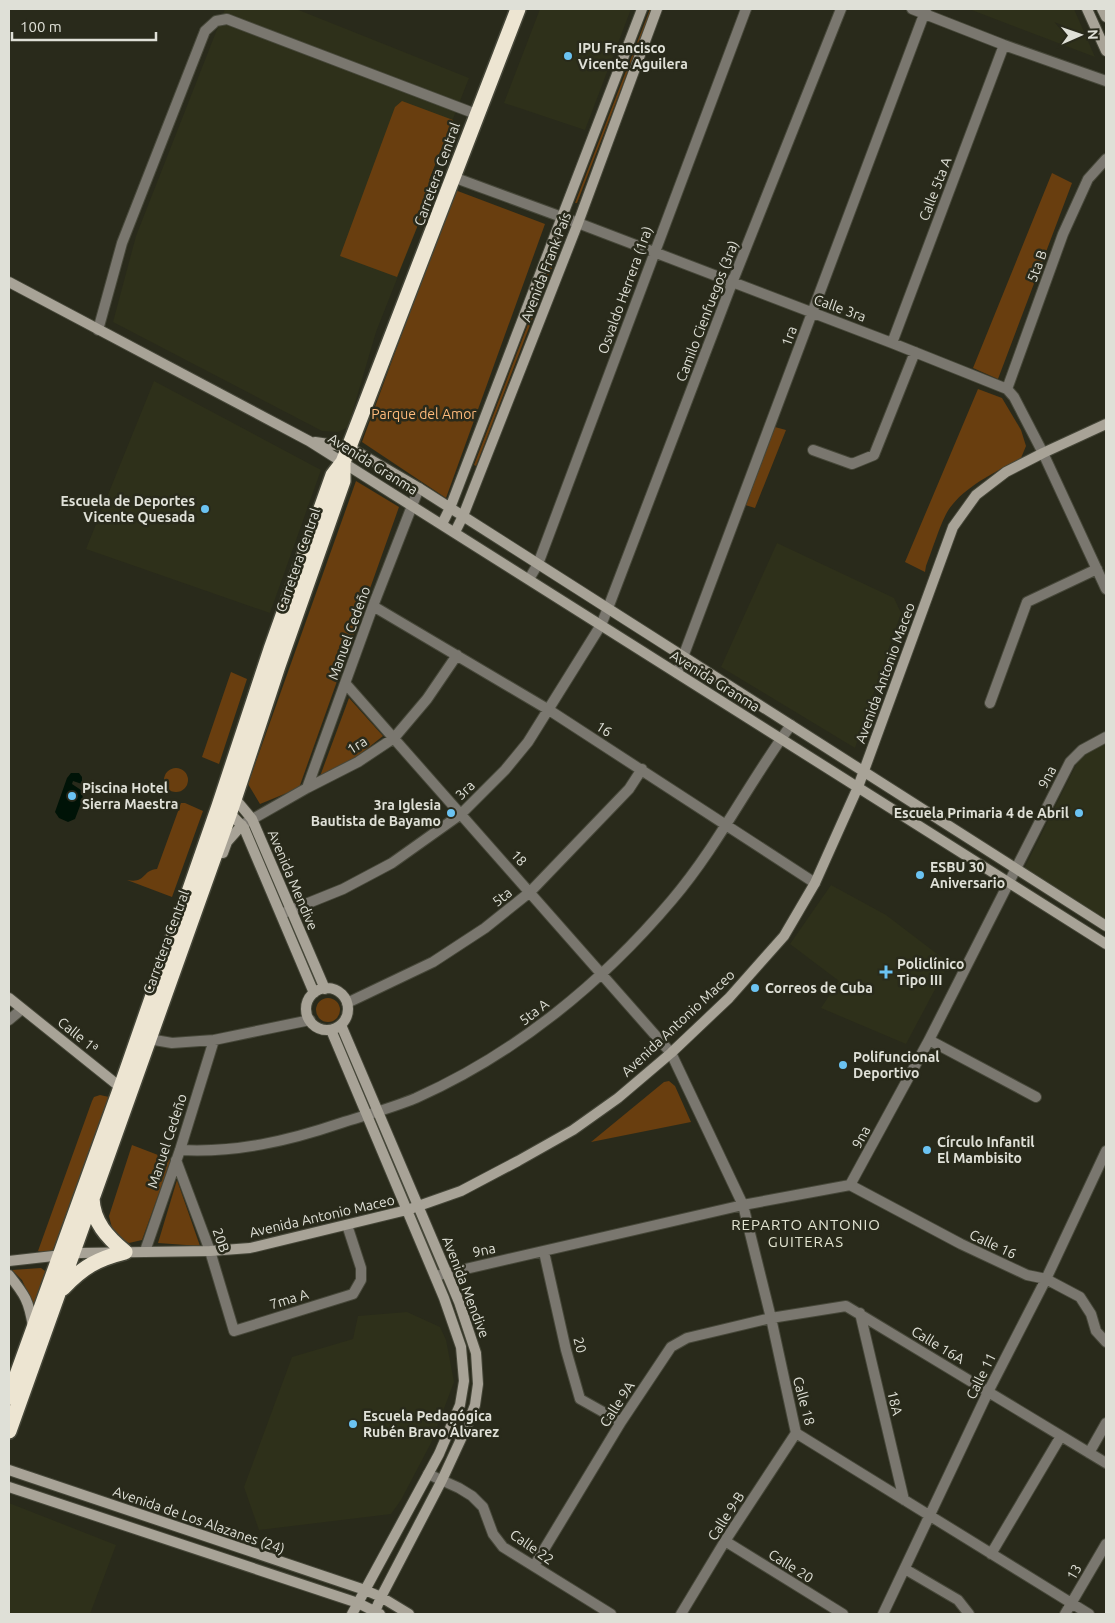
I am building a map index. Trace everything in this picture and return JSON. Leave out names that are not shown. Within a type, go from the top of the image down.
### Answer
[{"type":"highway","name":"Carretera Central","points":[[143,1038],[187,931],[230,794],[272,649],[333,475],[343,462],[349,447],[518,9]]},
{"type":"highway","name":"Carretera Central","points":[[9,1431],[56,1299],[66,1255],[225,809]]},
{"type":"highway","name":"Carretera Central","points":[[9,1397],[33,1327],[92,1196],[125,1091]]},
{"type":"highway","points":[[92,1196],[94,1214],[102,1230],[125,1252]]},
{"type":"highway","points":[[56,1299],[69,1282],[89,1265],[106,1257],[125,1252]]},
{"type":"main road","name":"Avenida Frank País","points":[[442,524],[450,508],[642,9]]},
{"type":"main road","name":"Avenida Frank País","points":[[454,532],[463,516],[578,223],[657,9]]},
{"type":"main road","points":[[1086,9],[1106,51]]},
{"type":"main road","points":[[1102,9],[1106,17]]},
{"type":"main road","name":"Avenida Granma","points":[[9,282],[309,441],[1106,944]]},
{"type":"main road","name":"Avenida Antonio Maceo","points":[[9,1261],[66,1255],[250,1248],[407,1210],[461,1191],[573,1130],[618,1098],[671,1053],[729,998],[784,936],[815,882],[858,787],[953,527],[976,495],[1006,472],[1106,424]]},
{"type":"main road","name":"Avenida Granma","points":[[309,441],[349,447],[418,488],[1106,926]]},
{"type":"main road","name":"Avenida Mendive","points":[[230,794],[252,819],[326,989]]},
{"type":"main road","name":"Avenida Mendive","points":[[225,809],[242,825],[314,993]]},
{"type":"main road","points":[[187,931],[204,902],[227,842],[242,825]]},
{"type":"main road","points":[[326,989],[339,992],[347,1002],[348,1012],[341,1025],[331,1030],[321,1029],[307,1015],[308,1003],[314,993],[326,989]]},
{"type":"main road","name":"Calle 1ª","points":[[9,998],[125,1091]]},
{"type":"main road","name":"Avenida Mendive","points":[[341,1025],[459,1302],[476,1353],[478,1384],[475,1405],[467,1426],[442,1480],[381,1597],[377,1613]]},
{"type":"main road","name":"Avenida Mendive","points":[[331,1030],[407,1210],[461,1347],[464,1381],[460,1405],[439,1454],[352,1614]]},
{"type":"main road","points":[[9,1275],[24,1294],[30,1309],[33,1327]]},
{"type":"main road","name":"Avenida de Los Alazanes (24)","points":[[9,1470],[365,1590],[381,1597],[409,1614]]},
{"type":"main road","name":"Avenida de Los Alazanes (24)","points":[[9,1486],[358,1603],[377,1613]]},
{"type":"street","name":"Osvaldo Herrera (1ra)","points":[[529,579],[538,564],[746,9]]},
{"type":"street","name":"Camilo Cienfuegos (3ra)","points":[[600,624],[608,608],[732,283],[841,9]]},
{"type":"street","points":[[912,9],[925,11],[1004,45],[1106,81]]},
{"type":"street","name":"1ra","points":[[677,673],[925,11]]},
{"type":"street","points":[[98,330],[122,243],[205,31],[216,21],[227,19],[476,114]]},
{"type":"street","name":"Calle 5ta A","points":[[892,342],[1004,45]]},
{"type":"street","name":"5ta B","points":[[1006,389],[1062,234],[1088,179],[1106,159]]},
{"type":"street","name":"Calle 3ra","points":[[453,177],[892,342],[1006,389]]},
{"type":"street","points":[[813,450],[852,464],[874,455],[915,352]]},
{"type":"street","points":[[1006,389],[1014,397],[1043,453],[1106,589]]},
{"type":"street","name":"Manuel Cedeño","points":[[307,788],[418,488]]},
{"type":"street","points":[[990,703],[1027,602],[1097,569]]},
{"type":"street","name":"16","points":[[373,606],[549,710],[815,882]]},
{"type":"street","name":"3ra","points":[[281,914],[343,889],[392,863],[461,814],[528,742],[600,624]]},
{"type":"street","name":"1ra","points":[[242,825],[358,762],[394,738],[427,699],[457,655]]},
{"type":"street","name":"18","points":[[345,683],[671,1053]]},
{"type":"street","name":"5ta A","points":[[178,1155],[230,1150],[273,1143],[378,1112],[430,1091],[500,1053],[546,1021],[602,974],[672,900],[727,825],[791,725]]},
{"type":"street","name":"9na","points":[[434,1276],[743,1205],[850,1185],[929,1040],[1070,762],[1082,750],[1106,738]]},
{"type":"street","name":"5ta","points":[[347,1002],[433,962],[485,928],[530,892],[629,789],[642,770]]},
{"type":"street","points":[[9,1020],[22,1009]]},
{"type":"street","points":[[143,1038],[172,1042],[214,1040],[310,1020]]},
{"type":"street","name":"Manuel Cedeño","points":[[145,1251],[178,1155],[214,1040]]},
{"type":"street","points":[[929,1040],[1036,1097]]},
{"type":"street","name":"Calle 18","points":[[671,1053],[743,1205],[796,1433],[1089,1614]]},
{"type":"street","name":"Calle 11","points":[[883,1614],[988,1392],[1046,1279],[1106,1152]]},
{"type":"street","name":"20B","points":[[178,1155],[234,1331]]},
{"type":"street","name":"Calle 16","points":[[850,1185],[961,1244],[1027,1275],[1046,1279],[1080,1297],[1092,1314],[1096,1331],[1106,1342]]},
{"type":"street","name":"7ma A","points":[[234,1331],[353,1294],[361,1280],[361,1268],[347,1225]]},
{"type":"street","name":"20","points":[[544,1252],[566,1350],[580,1399],[621,1422]]},
{"type":"street","name":"Calle 16A","points":[[770,1318],[846,1306],[1106,1463]]},
{"type":"street","name":"18A","points":[[860,1314],[904,1500]]},
{"type":"street","name":"Calle 9A","points":[[534,1566],[621,1422],[671,1347],[687,1338],[770,1318]]},
{"type":"street","points":[[1089,1453],[1106,1423]]},
{"type":"street","name":"Calle 9-B","points":[[681,1614],[725,1541],[796,1433]]},
{"type":"street","points":[[991,1554],[1061,1436]]},
{"type":"street","name":"Calle 22","points":[[428,1474],[460,1488],[472,1496],[484,1508],[493,1534],[503,1547],[611,1614]]},
{"type":"street","name":"Calle 20","points":[[725,1541],[843,1614]]},
{"type":"street","name":"13","points":[[1065,1614],[1106,1544]]},
{"type":"street","points":[[905,1570],[958,1600],[969,1614]]},
{"type":"shaded area","points":[[225,9],[296,9],[469,78],[429,180],[434,185],[376,332],[348,427],[338,432],[322,431],[113,322],[136,236]]},
{"type":"shaded area","name":"IPU Francisco Vicente Aguilera","points":[[540,9],[631,9],[585,130],[504,103]]},
{"type":"shaded area","points":[[969,9],[1074,9],[1095,57]]},
{"type":"shaded area","name":"Escuela de Deportes Vicente Quesada","points":[[154,381],[321,470],[270,613],[86,549]]},
{"type":"shaded area","points":[[777,543],[894,598],[901,613],[855,748],[721,667]]},
{"type":"shaded area","name":"Escuela Primaria 4 de Abril","points":[[1106,743],[1106,920],[1024,869],[1080,757]]},
{"type":"shaded area","name":"Piscina Hotel Sierra Maestra","points":[[71,773],[79,773],[82,777],[82,784],[73,781],[72,784],[81,790],[83,798],[75,819],[68,822],[59,818],[55,812],[67,778]]},
{"type":"shaded area","name":"Policlínico Tipo III","points":[[831,885],[886,915],[949,963],[906,1044],[821,1008],[839,981],[790,944]]},
{"type":"shaded area","name":"Escuela Pedagógica Rubén Bravo Álvarez","points":[[407,1312],[440,1327],[446,1340],[454,1382],[431,1443],[401,1500],[391,1514],[259,1530],[244,1487],[292,1357],[353,1339],[358,1316]]},
{"type":"shaded area","points":[[9,1503],[116,1545],[90,1614],[9,1614]]},
{"type":"green space","points":[[650,9],[652,9],[577,203],[575,203]]},
{"type":"green space","points":[[402,101],[453,120],[429,180],[434,185],[397,277],[340,256],[395,107]]},
{"type":"green space","points":[[1052,173],[1072,183],[998,379],[973,368]]},
{"type":"green space","name":"Parque del Amor","points":[[455,190],[545,224],[446,498],[362,442]]},
{"type":"green space","points":[[563,233],[565,234],[476,466],[474,465]]},
{"type":"green space","points":[[978,389],[1002,398],[1021,430],[1026,446],[1021,458],[973,486],[956,500],[946,514],[925,572],[905,562]]},
{"type":"green space","points":[[771,426],[786,430],[755,508],[742,504]]},
{"type":"green space","points":[[356,481],[399,507],[299,788],[260,804],[248,784]]},
{"type":"green space","points":[[231,672],[247,679],[219,764],[202,757]]},
{"type":"green space","points":[[349,698],[383,736],[354,759],[319,779]]},
{"type":"green space","points":[[176,768],[181,769],[187,775],[187,785],[181,791],[176,792],[171,791],[165,785],[164,780],[165,775],[171,769]]},
{"type":"green space","points":[[181,803],[203,811],[172,897],[127,880],[141,879],[152,870],[157,869]]},
{"type":"green space","points":[[328,998],[337,1001],[340,1010],[337,1019],[328,1022],[319,1019],[316,1010],[319,1001]]},
{"type":"green space","points":[[669,1081],[675,1086],[691,1122],[591,1142],[664,1082]]},
{"type":"green space","points":[[100,1095],[109,1097],[112,1101],[55,1251],[46,1253],[38,1251],[92,1101],[94,1097]]},
{"type":"green space","points":[[132,1145],[171,1160],[142,1240],[129,1243],[114,1236],[109,1216]]},
{"type":"green space","points":[[177,1180],[200,1246],[158,1243]]},
{"type":"green space","points":[[41,1268],[49,1274],[36,1311],[22,1280],[12,1270]]},
{"type":"place","name":"IPU Francisco Vicente Aguilera","points":[[568,56]]},
{"type":"place","name":"Escuela de Deportes Vicente Quesada","points":[[205,509]]},
{"type":"place","name":"Piscina Hotel Sierra Maestra","points":[[72,796]]},
{"type":"place","name":"3ra Iglesia Bautista de Bayamo","points":[[451,813]]},
{"type":"place","name":"Escuela Primaria 4 de Abril","points":[[1079,813]]},
{"type":"place","name":"ESBU 30 Aniversario","points":[[920,875]]},
{"type":"place","name":"Policlínico Tipo III","points":[[886,972]]},
{"type":"place","name":"Correos de Cuba","points":[[755,988]]},
{"type":"place","name":"Polifuncional Deportivo","points":[[843,1065]]},
{"type":"place","name":"Círculo Infantil El Mambisito","points":[[927,1150]]},
{"type":"place","name":"Escuela Pedagógica Rubén Bravo Álvarez","points":[[353,1424]]},
{"type":"district","name":"REPARTO ANTONIO GUITERAS","points":[[806,1232]]}]
